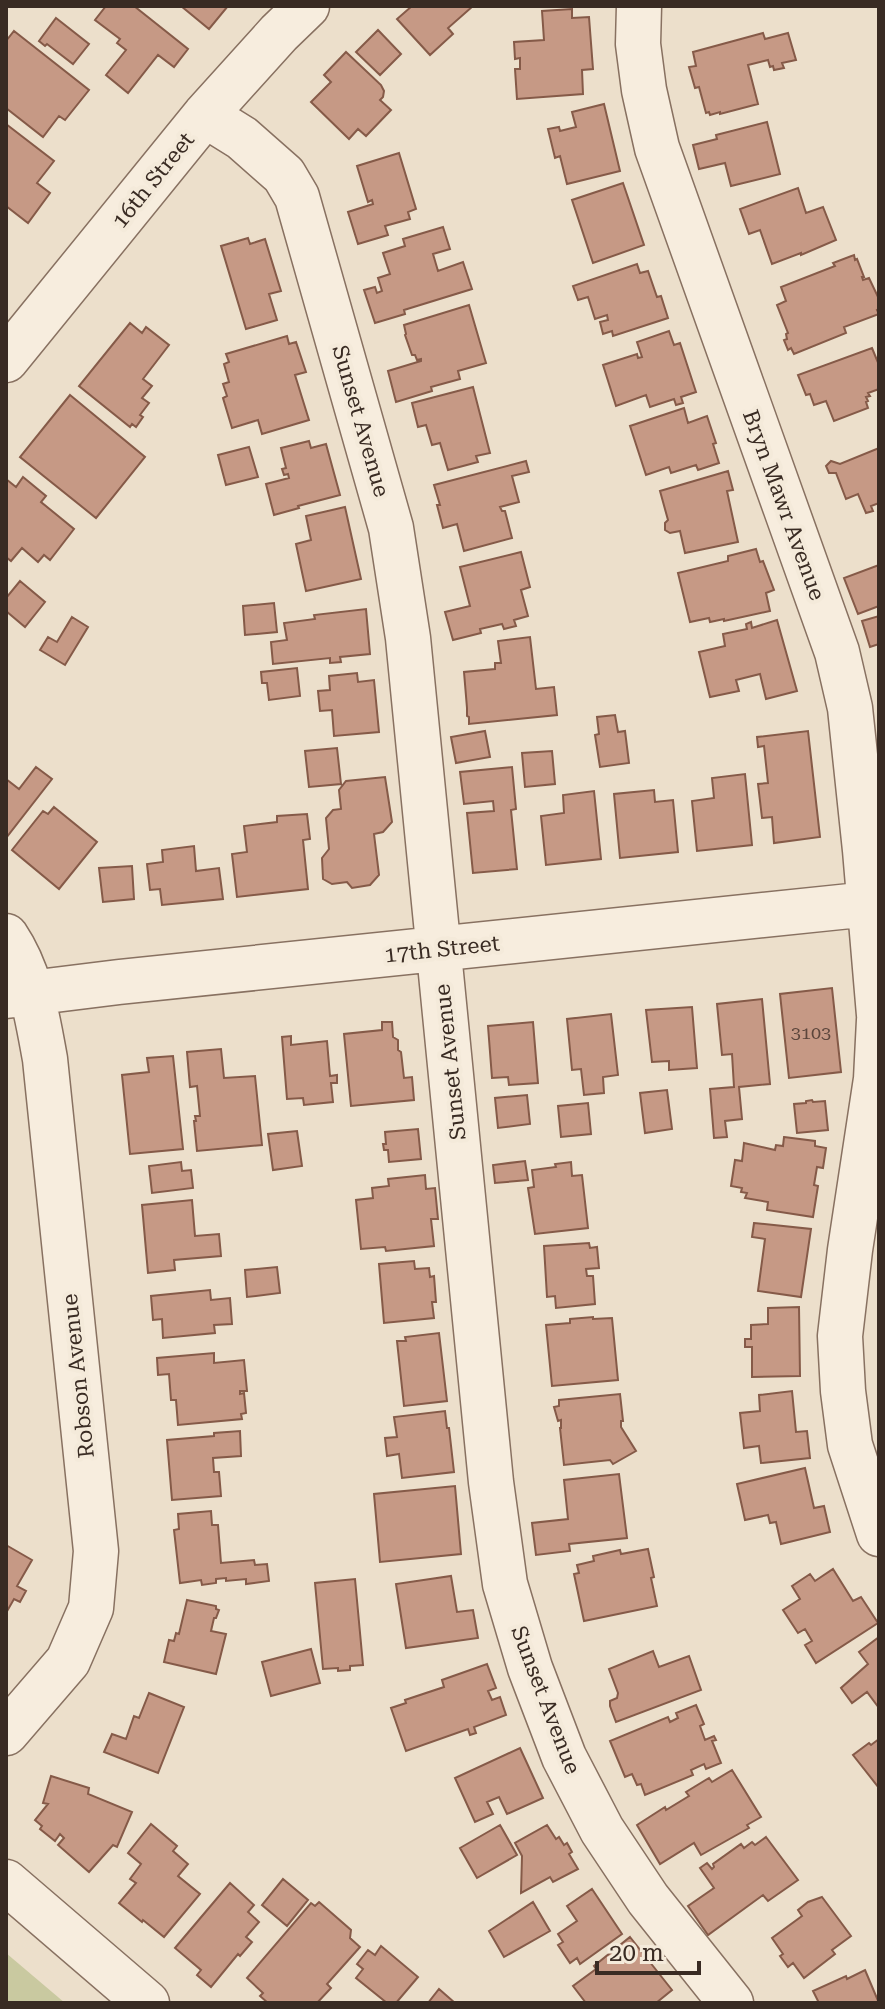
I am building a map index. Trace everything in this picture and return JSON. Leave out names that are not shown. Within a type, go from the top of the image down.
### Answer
[{"type":"street","name":"16th Street","points":[[6,360],[205,115],[307,6]]},
{"type":"street","name":"Bryn Mawr Avenue","points":[[639,6],[638,44],[657,148],[837,652],[850,708],[874,904],[879,1018],[876,1079],[840,1336],[850,1445],[879,1534]]},
{"type":"street","name":"Sunset Avenue","points":[[205,115],[242,138],[284,175],[297,197],[391,528],[408,638],[491,1482],[505,1584],[530,1668],[564,1757],[602,1830],[648,1899],[731,2003]]},
{"type":"street","name":"17th Street","points":[[19,994],[874,904]]},
{"type":"street","name":"Robson Avenue","points":[[6,936],[14,947],[19,994],[45,1059],[96,1551],[91,1608],[68,1661],[6,1733]]},
{"type":"street","points":[[6,1882],[147,2003]]},
{"type":"green space","points":[[6,1953],[65,2003],[6,2003]]},
{"type":"building","points":[[106,6],[134,6],[188,49],[174,67],[158,55],[128,93],[106,75],[126,50],[117,43],[120,39],[95,20]]},
{"type":"building","points":[[181,6],[228,6],[209,29]]},
{"type":"building","points":[[412,6],[473,6],[448,28],[453,34],[430,55],[397,19]]},
{"type":"building","points":[[572,9],[572,18],[589,17],[593,69],[582,70],[583,94],[517,99],[515,69],[520,69],[520,58],[515,59],[514,42],[544,40],[542,11]]},
{"type":"building","points":[[56,18],[89,44],[73,64],[39,41]]},
{"type":"building","points":[[378,30],[401,54],[380,75],[356,52]]},
{"type":"building","points":[[14,31],[89,90],[65,120],[59,116],[43,137],[6,108],[6,41]]},
{"type":"building","points":[[763,33],[765,39],[788,33],[796,60],[782,63],[784,68],[774,70],[768,60],[748,65],[758,104],[720,114],[706,113],[699,87],[695,88],[689,67],[696,66],[693,52]]},
{"type":"building","points":[[346,52],[381,85],[384,91],[380,100],[391,110],[366,136],[358,129],[349,139],[311,102],[331,82],[324,75]]},
{"type":"building","points":[[604,104],[620,171],[567,184],[560,156],[555,158],[548,129],[559,127],[560,131],[576,127],[572,112]]},
{"type":"building","points":[[767,122],[780,174],[731,186],[725,163],[699,169],[693,145],[717,139],[716,135]]},
{"type":"building","points":[[6,124],[54,161],[37,183],[50,193],[28,223],[6,206]]},
{"type":"building","points":[[399,153],[416,209],[408,212],[410,219],[385,226],[388,235],[358,244],[348,212],[373,204],[372,200],[368,202],[357,166]]},
{"type":"building","points":[[623,183],[644,245],[593,263],[572,200]]},
{"type":"building","points":[[798,188],[806,213],[823,207],[836,240],[772,264],[760,230],[749,234],[740,209]]},
{"type":"building","points":[[443,227],[450,249],[433,254],[438,271],[463,262],[472,289],[404,310],[405,314],[375,323],[364,290],[375,287],[377,293],[382,291],[378,278],[390,274],[383,253],[405,246],[403,239]]},
{"type":"building","points":[[248,238],[250,244],[265,239],[281,291],[269,294],[277,320],[246,329],[221,246]]},
{"type":"building","points":[[854,255],[863,280],[869,278],[879,299],[879,314],[844,327],[846,333],[794,354],[791,348],[788,350],[784,340],[788,333],[777,305],[786,301],[781,287],[835,266],[833,263]]},
{"type":"building","points":[[637,264],[640,273],[648,271],[668,318],[613,336],[612,331],[603,334],[600,322],[608,320],[607,315],[595,319],[588,297],[578,300],[573,286]]},
{"type":"building","points":[[469,305],[486,363],[458,371],[460,379],[396,402],[388,371],[421,361],[412,355],[404,325]]},
{"type":"building","points":[[130,323],[142,333],[146,327],[169,345],[143,379],[152,386],[142,398],[149,403],[136,427],[132,424],[130,427],[79,386]]},
{"type":"building","points":[[669,331],[674,345],[680,343],[696,392],[681,397],[683,403],[676,405],[674,399],[650,407],[646,395],[616,406],[603,365],[637,354],[638,358],[642,357],[637,342]]},
{"type":"building","points":[[287,336],[289,344],[296,342],[306,372],[295,375],[309,420],[262,434],[258,420],[232,428],[223,398],[227,396],[223,384],[229,382],[224,364],[229,362],[226,354]]},
{"type":"building","points":[[872,348],[879,365],[879,389],[868,393],[868,408],[834,421],[826,401],[814,405],[810,394],[806,395],[798,375]]},
{"type":"building","points":[[473,387],[490,453],[476,456],[478,462],[448,470],[440,443],[432,445],[426,425],[418,427],[412,403]]},
{"type":"building","points":[[70,395],[145,457],[96,518],[20,457]]},
{"type":"building","points":[[684,408],[688,423],[707,416],[719,463],[698,470],[696,465],[671,473],[669,467],[646,475],[630,426]]},
{"type":"building","points":[[309,441],[311,448],[326,444],[340,495],[274,515],[266,484],[289,478],[282,469],[286,468],[281,448]]},
{"type":"building","points":[[249,447],[258,477],[226,485],[218,455]]},
{"type":"building","points":[[879,448],[879,503],[871,506],[873,511],[866,513],[858,494],[846,499],[836,473],[829,473],[826,466],[831,461],[840,464]]},
{"type":"building","points":[[526,461],[529,472],[512,476],[519,502],[500,507],[505,511],[512,538],[464,551],[457,524],[443,528],[434,485]]},
{"type":"building","points":[[728,471],[733,490],[727,491],[738,542],[685,553],[680,531],[670,533],[665,530],[668,520],[660,491]]},
{"type":"building","points":[[23,477],[46,496],[41,502],[74,529],[50,560],[44,555],[38,562],[22,548],[11,561],[6,557],[6,479],[16,487]]},
{"type":"building","points":[[345,507],[361,579],[306,591],[296,544],[311,540],[306,516]]},
{"type":"building","points":[[756,549],[774,590],[766,593],[770,611],[724,621],[710,622],[709,618],[690,622],[678,573],[728,561],[728,556]]},
{"type":"building","points":[[521,552],[530,587],[521,590],[528,616],[514,620],[516,626],[504,629],[502,624],[453,640],[445,612],[470,606],[460,567]]},
{"type":"building","points":[[879,565],[879,606],[858,614],[844,578]]},
{"type":"building","points":[[20,581],[45,602],[25,627],[6,611],[6,598]]},
{"type":"building","points":[[274,603],[277,632],[245,635],[243,606]]},
{"type":"building","points":[[366,609],[370,654],[340,657],[341,662],[330,663],[330,658],[273,664],[271,642],[287,640],[284,623],[315,619],[314,615]]},
{"type":"building","points":[[879,616],[879,644],[870,647],[862,621]]},
{"type":"building","points":[[72,617],[88,627],[65,665],[40,650],[48,637],[57,642]]},
{"type":"building","points":[[777,620],[797,691],[766,699],[760,674],[736,680],[739,691],[710,697],[699,652],[725,646],[723,634],[747,629],[746,624],[751,622],[752,628]]},
{"type":"building","points":[[530,637],[536,689],[554,687],[557,715],[469,724],[464,672],[495,669],[495,663],[501,663],[498,641]]},
{"type":"building","points":[[297,668],[300,696],[269,700],[267,683],[262,683],[261,672]]},
{"type":"building","points":[[357,673],[358,682],[374,680],[379,732],[334,736],[332,710],[320,711],[318,691],[330,690],[329,676]]},
{"type":"building","points":[[615,715],[618,732],[625,731],[629,763],[600,767],[595,735],[599,734],[597,717]]},
{"type":"building","points":[[485,731],[490,757],[456,763],[451,737]]},
{"type":"building","points":[[808,731],[820,837],[774,843],[772,817],[762,818],[758,784],[768,783],[764,746],[758,747],[757,737]]},
{"type":"building","points":[[337,748],[341,784],[309,787],[305,751]]},
{"type":"building","points":[[552,751],[555,784],[525,787],[522,753]]},
{"type":"building","points":[[36,767],[52,779],[6,838],[6,779],[19,789]]},
{"type":"building","points":[[512,767],[516,809],[511,810],[517,869],[473,873],[467,813],[494,811],[493,801],[464,804],[460,772]]},
{"type":"building","points":[[745,774],[752,845],[697,851],[692,801],[714,798],[712,778]]},
{"type":"building","points":[[385,777],[392,822],[383,832],[374,834],[379,875],[370,885],[352,888],[347,882],[332,884],[323,879],[322,858],[329,849],[326,818],[333,810],[341,809],[339,790],[346,781]]},
{"type":"building","points":[[654,790],[655,802],[673,800],[678,852],[620,858],[614,794]]},
{"type":"building","points":[[594,791],[601,859],[546,865],[541,816],[564,813],[563,795]]},
{"type":"building","points":[[54,807],[97,842],[59,889],[12,850],[43,811],[48,814]]},
{"type":"building","points":[[307,814],[310,839],[303,840],[308,889],[237,897],[232,854],[247,852],[244,826],[277,822],[277,816]]},
{"type":"building","points":[[194,846],[196,871],[219,868],[223,899],[162,905],[160,889],[150,890],[147,864],[163,862],[162,850]]},
{"type":"building","points":[[132,866],[134,899],[103,902],[99,868]]},
{"type":"building","points":[[832,988],[841,1072],[789,1078],[780,994]]},
{"type":"building","points":[[762,999],[770,1084],[739,1087],[742,1119],[725,1121],[727,1137],[714,1138],[710,1089],[734,1087],[732,1054],[722,1055],[717,1004]]},
{"type":"building","points":[[692,1007],[697,1068],[669,1070],[669,1061],[652,1062],[646,1010]]},
{"type":"building","points":[[611,1014],[618,1075],[603,1077],[604,1093],[584,1095],[581,1069],[572,1070],[567,1019]]},
{"type":"building","points":[[382,1022],[392,1022],[393,1037],[398,1040],[398,1050],[401,1052],[404,1078],[412,1077],[414,1100],[351,1106],[344,1034],[382,1030]]},
{"type":"building","points":[[533,1022],[538,1083],[509,1085],[508,1077],[492,1078],[488,1026]]},
{"type":"building","points":[[291,1036],[291,1045],[327,1041],[330,1076],[337,1075],[337,1083],[331,1083],[333,1102],[304,1105],[303,1098],[287,1099],[282,1037]]},
{"type":"building","points":[[221,1049],[224,1078],[255,1076],[262,1145],[197,1151],[194,1121],[195,1116],[200,1116],[197,1086],[190,1087],[187,1052]]},
{"type":"building","points":[[173,1056],[183,1149],[130,1154],[122,1075],[149,1072],[147,1058]]},
{"type":"building","points":[[667,1090],[672,1129],[645,1133],[640,1093]]},
{"type":"building","points":[[527,1095],[530,1124],[498,1128],[495,1098]]},
{"type":"building","points":[[825,1101],[828,1130],[797,1133],[794,1104]]},
{"type":"building","points":[[588,1103],[591,1134],[561,1137],[558,1106]]},
{"type":"building","points":[[418,1129],[421,1159],[389,1162],[388,1150],[384,1150],[383,1144],[386,1144],[385,1132]]},
{"type":"building","points":[[297,1131],[302,1166],[273,1170],[268,1134]]},
{"type":"building","points":[[784,1137],[815,1141],[815,1146],[826,1148],[823,1168],[817,1167],[814,1185],[818,1186],[813,1217],[767,1210],[768,1202],[745,1198],[747,1193],[741,1192],[742,1188],[731,1186],[735,1160],[742,1161],[744,1143],[775,1150],[776,1145],[783,1146]]},
{"type":"building","points":[[525,1161],[528,1180],[495,1183],[493,1165]]},
{"type":"building","points":[[181,1162],[182,1171],[191,1170],[193,1188],[152,1193],[149,1166]]},
{"type":"building","points":[[571,1162],[572,1176],[582,1175],[588,1228],[535,1234],[528,1188],[534,1187],[532,1170]]},
{"type":"building","points":[[425,1175],[426,1189],[435,1188],[438,1219],[431,1219],[434,1246],[386,1251],[385,1247],[361,1249],[356,1200],[373,1198],[372,1188],[389,1186],[388,1179]]},
{"type":"building","points":[[192,1200],[195,1236],[219,1234],[221,1256],[174,1260],[175,1270],[148,1273],[142,1205]]},
{"type":"building","points":[[754,1223],[811,1229],[801,1297],[758,1291],[765,1239],[752,1237]]},
{"type":"building","points":[[589,1243],[590,1248],[597,1247],[599,1268],[586,1269],[587,1276],[593,1276],[595,1304],[556,1308],[555,1296],[547,1297],[544,1246]]},
{"type":"building","points":[[414,1261],[415,1269],[429,1268],[430,1277],[434,1276],[434,1318],[384,1323],[379,1264]]},
{"type":"building","points":[[277,1267],[280,1293],[247,1297],[245,1270]]},
{"type":"building","points":[[210,1290],[211,1300],[230,1298],[232,1324],[214,1325],[215,1333],[163,1338],[162,1319],[153,1320],[151,1296]]},
{"type":"building","points":[[799,1307],[800,1376],[752,1377],[752,1347],[745,1347],[745,1339],[751,1339],[751,1325],[768,1324],[768,1308]]},
{"type":"building","points":[[593,1317],[612,1318],[618,1380],[552,1386],[546,1325]]},
{"type":"building","points":[[439,1333],[447,1401],[404,1406],[397,1341],[406,1341],[405,1337]]},
{"type":"building","points":[[214,1353],[214,1363],[244,1360],[247,1391],[240,1391],[240,1394],[244,1393],[246,1413],[241,1414],[242,1419],[178,1425],[176,1400],[171,1400],[169,1374],[158,1375],[157,1358]]},
{"type":"building","points":[[792,1391],[796,1432],[807,1431],[810,1458],[761,1463],[759,1446],[744,1448],[740,1413],[760,1411],[759,1395]]},
{"type":"building","points":[[620,1394],[621,1427],[636,1451],[613,1464],[610,1460],[564,1465],[561,1420],[558,1421],[554,1407],[559,1406],[559,1400]]},
{"type":"building","points":[[445,1411],[454,1472],[402,1478],[399,1454],[387,1456],[385,1438],[397,1437],[394,1417]]},
{"type":"building","points":[[240,1431],[241,1456],[213,1458],[214,1472],[219,1472],[221,1496],[172,1500],[167,1440]]},
{"type":"building","points":[[805,1468],[814,1508],[824,1506],[830,1532],[781,1544],[776,1522],[770,1523],[768,1515],[745,1520],[737,1484]]},
{"type":"building","points":[[619,1474],[627,1538],[569,1544],[570,1551],[536,1555],[532,1523],[568,1519],[564,1480]]},
{"type":"building","points":[[455,1486],[461,1554],[380,1562],[374,1494]]},
{"type":"building","points":[[211,1511],[212,1525],[218,1525],[221,1563],[254,1560],[255,1565],[267,1564],[269,1581],[246,1584],[246,1579],[226,1581],[226,1578],[202,1585],[201,1580],[180,1583],[174,1530],[179,1529],[178,1514]]},
{"type":"building","points":[[6,1545],[32,1560],[17,1586],[26,1591],[20,1602],[14,1599],[6,1613]]},
{"type":"building","points":[[648,1549],[657,1606],[584,1621],[574,1574],[579,1573],[577,1565],[594,1561],[593,1556],[620,1550],[621,1554]]},
{"type":"building","points":[[833,1569],[853,1601],[861,1597],[878,1623],[816,1663],[805,1645],[812,1641],[805,1629],[798,1633],[783,1610],[800,1599],[792,1586],[810,1574],[815,1581]]},
{"type":"building","points":[[451,1576],[457,1612],[473,1610],[478,1638],[406,1648],[396,1584]]},
{"type":"building","points":[[355,1579],[363,1665],[350,1666],[350,1670],[323,1669],[315,1583]]},
{"type":"building","points":[[187,1600],[216,1606],[219,1610],[211,1631],[226,1634],[216,1674],[164,1662],[169,1640],[174,1641],[176,1633],[179,1634]]},
{"type":"building","points":[[879,1637],[879,1708],[867,1692],[852,1703],[841,1688],[868,1664],[859,1652]]},
{"type":"building","points":[[311,1649],[320,1683],[271,1696],[262,1662]]},
{"type":"building","points":[[653,1651],[659,1667],[689,1656],[701,1690],[616,1722],[610,1701],[617,1698],[618,1693],[609,1669]]},
{"type":"building","points":[[487,1664],[496,1688],[488,1691],[492,1700],[500,1697],[506,1715],[474,1727],[476,1733],[470,1735],[468,1729],[406,1751],[391,1708],[444,1687],[442,1680]]},
{"type":"building","points":[[149,1693],[184,1707],[158,1773],[104,1752],[112,1734],[126,1739],[134,1716],[139,1718]]},
{"type":"building","points":[[696,1705],[704,1724],[700,1726],[705,1740],[714,1736],[716,1740],[712,1741],[721,1763],[706,1769],[704,1764],[691,1770],[693,1775],[645,1795],[632,1774],[625,1777],[610,1741],[668,1717],[670,1722],[678,1718],[676,1713]]},
{"type":"building","points":[[879,1739],[879,1788],[853,1755]]},
{"type":"building","points":[[520,1748],[543,1798],[507,1814],[499,1797],[487,1802],[493,1814],[475,1822],[455,1778]]},
{"type":"building","points":[[732,1770],[761,1817],[747,1825],[749,1828],[701,1855],[694,1843],[660,1864],[637,1825],[689,1796],[686,1792],[709,1778],[712,1782]]},
{"type":"building","points":[[51,1776],[89,1788],[88,1794],[132,1812],[117,1847],[113,1845],[89,1872],[58,1845],[64,1838],[60,1834],[55,1841],[40,1829],[42,1826],[35,1820],[48,1804],[43,1803]]},
{"type":"building","points":[[151,1824],[177,1846],[173,1851],[188,1864],[178,1876],[200,1894],[164,1937],[119,1903],[136,1883],[130,1879],[141,1864],[128,1853]]},
{"type":"building","points":[[500,1825],[517,1855],[477,1878],[460,1848]]},
{"type":"building","points":[[547,1825],[556,1839],[559,1837],[564,1845],[567,1843],[572,1852],[569,1854],[578,1869],[553,1882],[550,1877],[521,1893],[522,1856],[515,1843]]},
{"type":"building","points":[[766,1837],[798,1880],[768,1901],[763,1895],[708,1935],[688,1906],[714,1888],[700,1868],[707,1863],[712,1869],[713,1864],[741,1844],[744,1848],[752,1842],[755,1845]]},
{"type":"building","points":[[283,1879],[308,1900],[287,1926],[262,1905]]},
{"type":"building","points":[[230,1883],[254,1905],[248,1912],[259,1922],[246,1937],[252,1942],[211,1987],[197,1975],[201,1970],[175,1948]]},
{"type":"building","points":[[592,1889],[622,1934],[580,1964],[577,1958],[570,1963],[558,1945],[563,1942],[558,1934],[577,1921],[567,1906]]},
{"type":"building","points":[[822,1897],[851,1936],[832,1950],[835,1954],[804,1978],[793,1963],[788,1967],[772,1938],[802,1916],[798,1910]]},
{"type":"building","points":[[319,1902],[351,1930],[350,1938],[360,1947],[327,1984],[331,1988],[317,2003],[268,2003],[260,1996],[263,1993],[247,1978],[311,1903],[315,1906]]},
{"type":"building","points":[[533,1902],[550,1931],[504,1957],[489,1931]]},
{"type":"building","points":[[630,1937],[672,1990],[656,2003],[586,2003],[573,1986]]},
{"type":"building","points":[[381,1946],[418,1977],[396,2003],[387,2003],[356,1978],[363,1969],[357,1964],[368,1950],[375,1955]]},
{"type":"building","points":[[865,1970],[879,2003],[819,2003],[813,1991]]},
{"type":"building","points":[[439,1989],[455,2003],[428,2003]]}]
